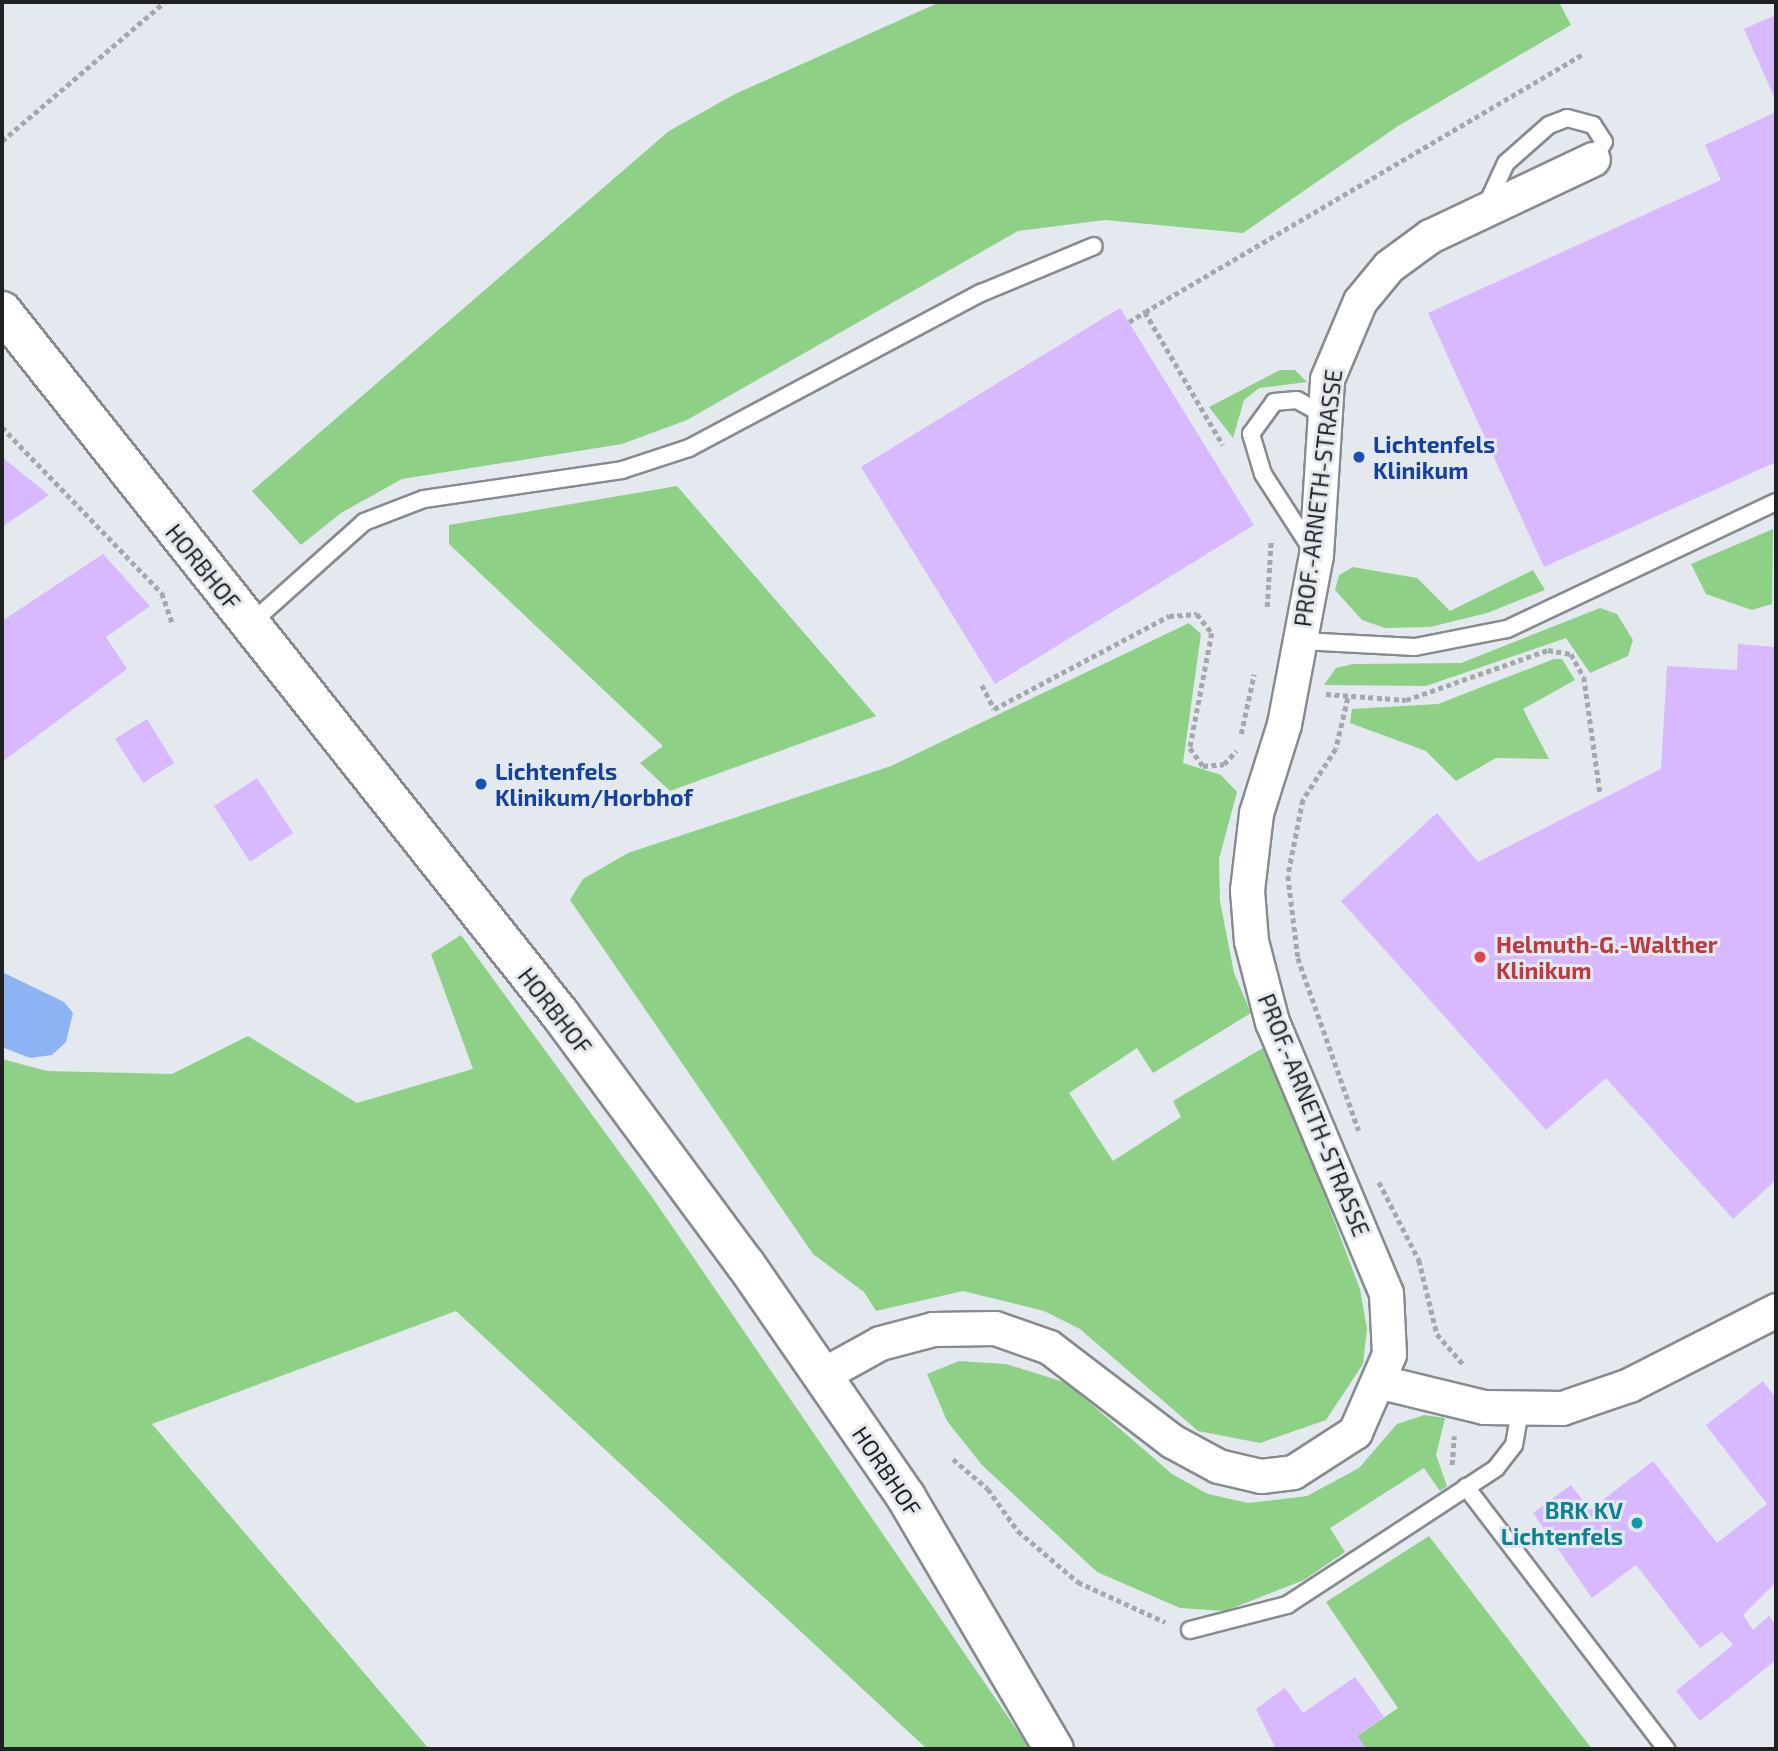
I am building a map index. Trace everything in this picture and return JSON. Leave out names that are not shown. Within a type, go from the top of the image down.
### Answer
[{"type":"main road","name":"HORBHOF","points":[[2,311],[560,1014],[822,1375],[906,1497],[1054,1749]]},
{"type":"street","name":"PROF.-ARNETH-STRASSE","points":[[822,1375],[880,1343],[933,1329],[995,1328],[1049,1347],[1091,1373],[1172,1441],[1206,1460],[1261,1475],[1293,1472],[1336,1448],[1355,1432],[1381,1382],[1391,1325],[1386,1293],[1272,1022],[1251,941],[1247,890],[1256,813],[1292,688],[1316,555],[1328,422],[1327,379],[1360,301],[1389,266],[1430,236],[1593,159]]},
{"type":"street","points":[[1381,1382],[1520,1412],[1562,1408],[1629,1385],[1776,1310]]},
{"type":"lane","points":[[1485,209],[1506,163],[1549,125],[1567,118],[1593,125],[1604,142],[1593,159]]},
{"type":"lane","points":[[250,625],[364,522],[424,499],[622,470],[689,449],[981,293],[1094,246]]},
{"type":"lane","points":[[1316,555],[1263,474],[1251,434],[1274,402],[1297,400],[1320,408],[1328,422]]},
{"type":"lane","name":"PROF.-ARNETH-STRASSE","points":[[1301,641],[1415,647],[1507,629],[1776,502]]},
{"type":"lane","points":[[1190,1630],[1287,1605],[1496,1468],[1514,1445],[1520,1412]]},
{"type":"lane","points":[[1466,1487],[1667,1749]]},
{"type":"path","points":[[2,141],[165,2]]},
{"type":"path","points":[[1129,322],[1583,54]]},
{"type":"path","points":[[1144,312],[1230,456]]},
{"type":"path","points":[[2,426],[162,593],[172,622]]},
{"type":"path","points":[[1265,621],[1270,531]]},
{"type":"path","points":[[982,685],[994,709],[1169,615],[1197,614],[1212,634],[1190,748],[1203,766],[1214,766],[1224,764],[1241,743],[1258,661]]},
{"type":"path","points":[[1255,674],[1292,688],[1348,698],[1406,700],[1548,650],[1571,654],[1584,677],[1600,793]]},
{"type":"path","points":[[1348,698],[1336,749],[1303,800],[1288,876],[1298,958],[1360,1137]]},
{"type":"path","points":[[1368,1174],[1386,1188],[1399,1213],[1437,1335],[1467,1371]]},
{"type":"path","points":[[1457,1421],[1452,1468],[1466,1487]]},
{"type":"path","points":[[953,1459],[988,1489],[1018,1531],[1078,1582],[1135,1613],[1190,1630]]},
{"type":"green space","points":[[940,2],[1559,2],[1571,25],[1398,126],[1243,233],[1105,220],[1018,231],[687,420],[622,444],[402,479],[341,513],[301,545],[252,491],[669,131],[735,94]]},
{"type":"green space","points":[[1280,370],[1295,370],[1307,382],[1259,388],[1244,400],[1233,438],[1209,407]]},
{"type":"green space","points":[[677,486],[876,716],[670,791],[640,763],[663,746],[449,544],[449,525]]},
{"type":"green space","points":[[1773,529],[1772,604],[1752,610],[1706,594],[1691,564]]},
{"type":"green space","points":[[1353,567],[1417,578],[1450,611],[1533,570],[1545,590],[1487,613],[1430,627],[1385,628],[1362,620],[1335,590],[1339,575]]},
{"type":"green space","points":[[1600,608],[1617,614],[1633,640],[1628,656],[1590,673],[1566,638],[1426,686],[1324,685],[1336,668],[1353,664],[1461,663]]},
{"type":"green space","points":[[1189,623],[1201,634],[1183,763],[1221,775],[1237,792],[1219,859],[1220,901],[1234,973],[1251,1013],[1153,1073],[1137,1048],[1069,1093],[1113,1161],[1181,1117],[1173,1101],[1268,1045],[1360,1289],[1367,1329],[1363,1364],[1326,1420],[1260,1443],[1198,1431],[1080,1329],[1044,1311],[963,1291],[876,1311],[864,1292],[813,1254],[570,900],[583,879],[628,853],[891,766]]},
{"type":"green space","points":[[1554,659],[1562,659],[1575,680],[1523,709],[1549,759],[1496,758],[1456,781],[1426,751],[1350,723],[1352,709],[1438,704]]},
{"type":"green space","points":[[461,935],[652,1197],[1030,1749],[927,1749],[456,1311],[152,1424],[429,1749],[2,1749],[2,1059],[47,1071],[172,1074],[248,1036],[357,1103],[473,1069],[431,954]]},
{"type":"green space","points":[[959,1361],[1006,1364],[1067,1383],[1172,1474],[1208,1494],[1248,1503],[1307,1496],[1359,1468],[1397,1424],[1424,1415],[1445,1418],[1436,1455],[1447,1486],[1440,1491],[1424,1468],[1330,1528],[1345,1552],[1304,1580],[1225,1611],[1180,1608],[1097,1572],[982,1465],[947,1421],[927,1374]]},
{"type":"green space","points":[[1429,1536],[1592,1749],[1366,1749],[1357,1736],[1398,1708],[1326,1602]]},
{"type":"water","points":[[2,972],[64,1002],[73,1013],[66,1042],[52,1055],[30,1058],[2,1047]]},
{"type":"building","points":[[1776,15],[1776,101],[1744,29]]},
{"type":"building","points":[[1776,112],[1776,462],[1544,567],[1428,313],[1721,180],[1705,145]]},
{"type":"building","points":[[1120,308],[1254,525],[995,684],[861,467]]},
{"type":"building","points":[[2,457],[49,495],[2,527]]},
{"type":"building","points":[[103,554],[150,606],[106,637],[127,669],[2,762],[2,621]]},
{"type":"building","points":[[1738,644],[1776,647],[1776,1180],[1733,1219],[1606,1078],[1546,1130],[1341,901],[1437,813],[1478,862],[1661,769],[1667,666],[1737,670]]},
{"type":"building","points":[[147,719],[174,763],[143,783],[115,739]]},
{"type":"building","points":[[257,778],[293,833],[250,862],[214,806]]},
{"type":"building","name":"BRK KV Lichtenfels","points":[[1763,1381],[1776,1398],[1776,1582],[1743,1615],[1753,1630],[1769,1616],[1776,1625],[1776,1660],[1700,1721],[1676,1691],[1733,1645],[1722,1632],[1700,1648],[1636,1565],[1592,1598],[1533,1513],[1571,1485],[1590,1510],[1653,1461],[1717,1543],[1767,1504],[1706,1425]]},
{"type":"building","points":[[1355,1677],[1384,1717],[1357,1736],[1366,1749],[1276,1749],[1256,1709],[1285,1688],[1303,1713]]},
{"type":"place","name":"Lichtenfels Klinikum","points":[[1359,457]]},
{"type":"place","name":"Lichtenfels Klinikum/Horbhof","points":[[481,784]]},
{"type":"place","name":"Helmuth-G.-Walther Klinikum","points":[[1480,957]]},
{"type":"place","name":"BRK KV Lichtenfels","points":[[1637,1523]]}]
